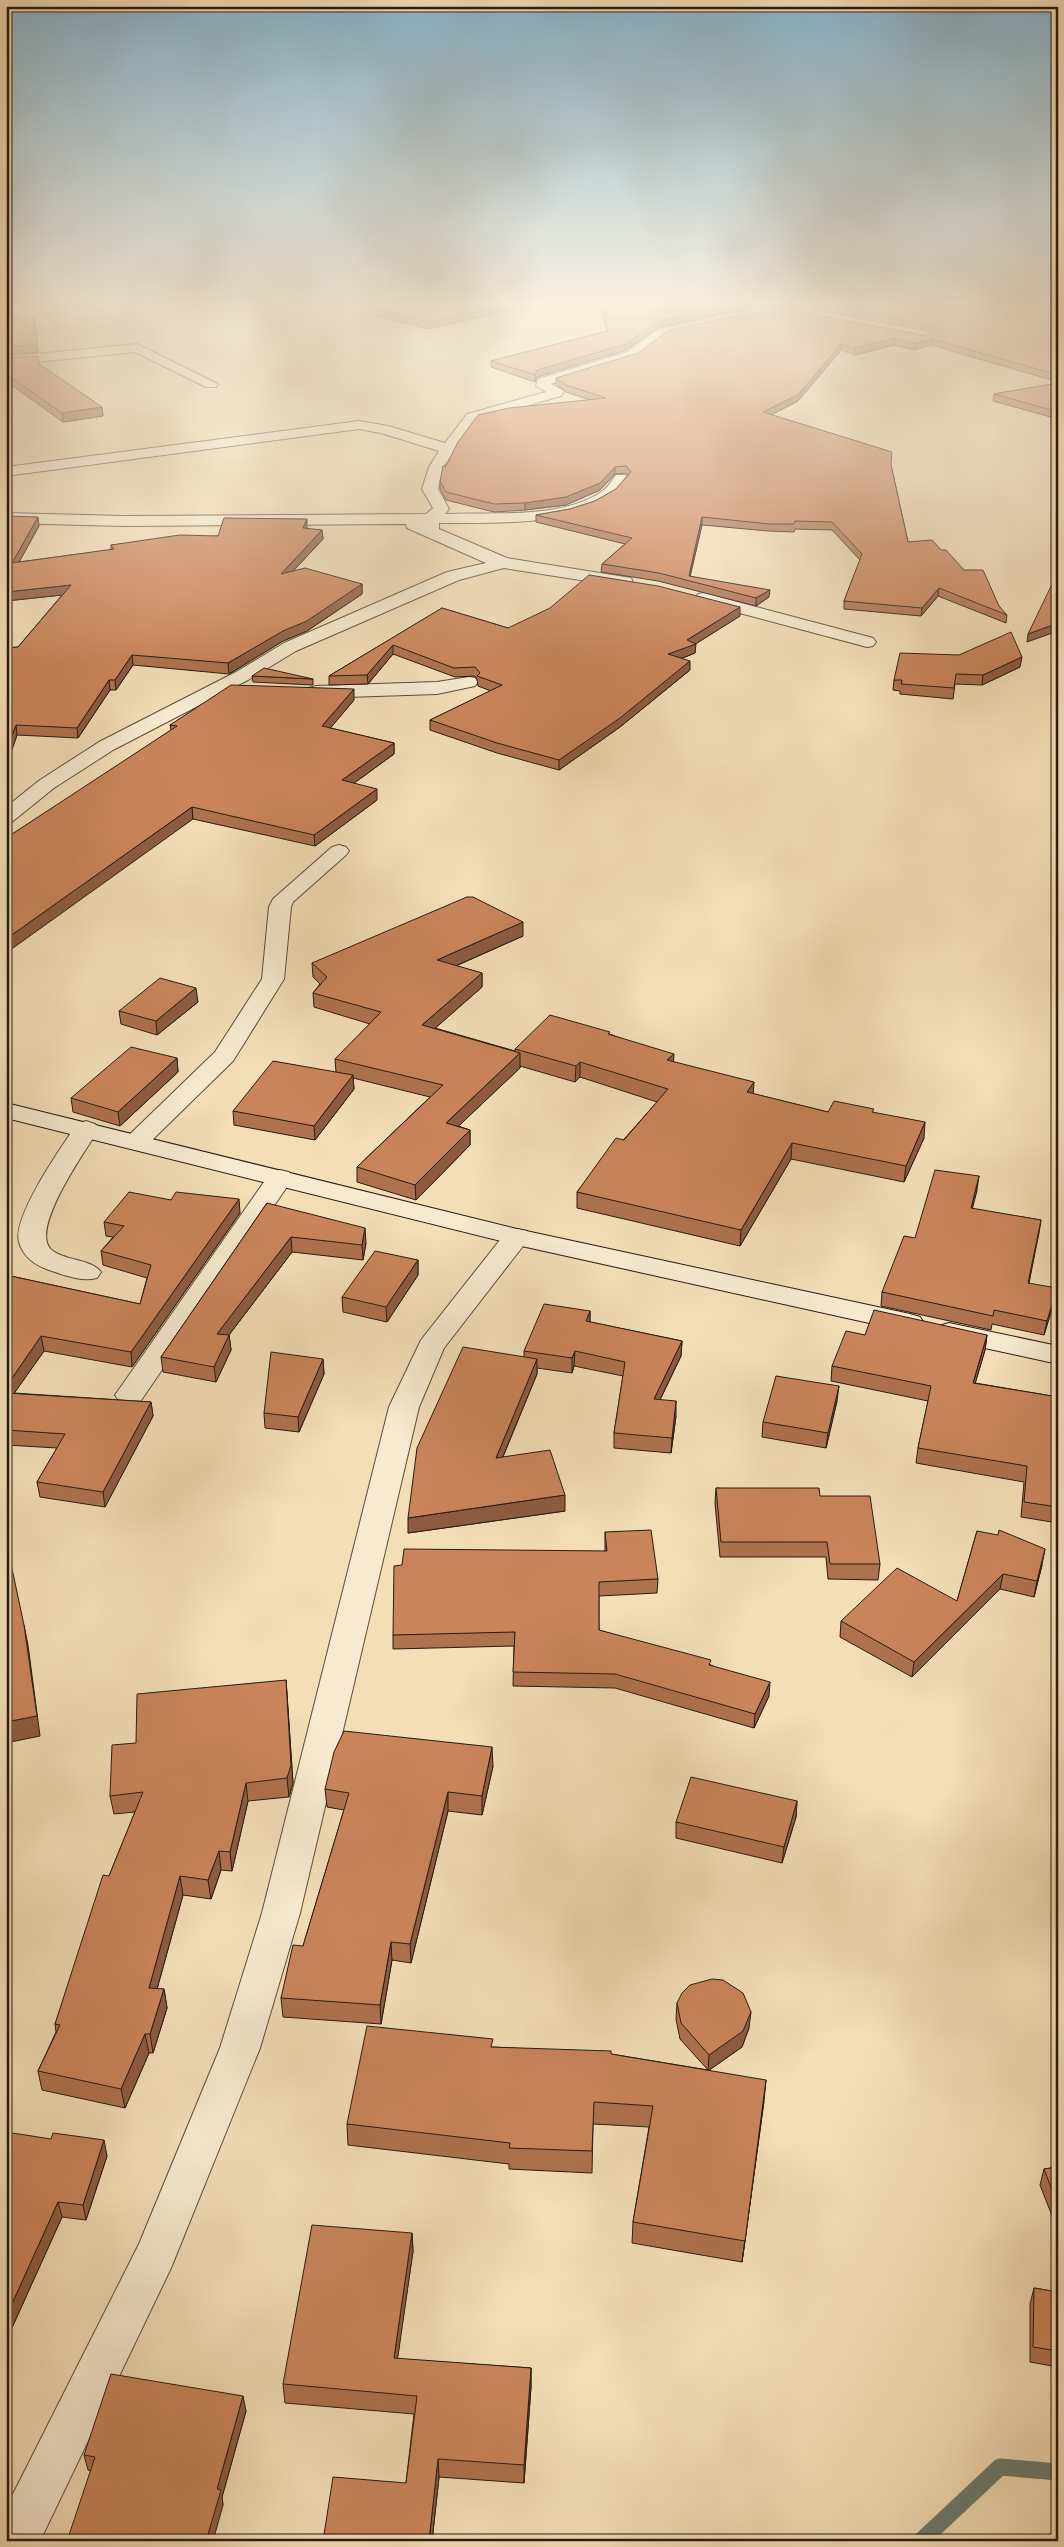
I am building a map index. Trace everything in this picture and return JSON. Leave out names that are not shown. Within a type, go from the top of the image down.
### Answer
[{"type":"street","points":[[6,472],[360,425],[383,429],[448,449]]},
{"type":"street","points":[[431,524],[441,509],[430,488],[436,467],[464,425]]},
{"type":"street","points":[[6,518],[132,521],[394,520],[431,524],[567,511],[584,506],[614,492],[621,478]]},
{"type":"street","points":[[431,524],[490,559],[504,563],[642,585]]},
{"type":"street","points":[[6,817],[30,798],[106,746],[242,676],[290,647],[452,576],[504,563]]},
{"type":"street","points":[[684,594],[867,642]]},
{"type":"street","points":[[297,692],[437,688],[469,682]]},
{"type":"street","points":[[219,687],[249,690]]},
{"type":"street","points":[[6,796],[30,798]]},
{"type":"street","points":[[136,1142],[204,1078],[224,1056],[273,979],[280,907],[284,898],[339,850]]},
{"type":"street","points":[[6,1110],[517,1237],[1058,1355]]},
{"type":"street","points":[[86,1130],[35,1214],[30,1242],[35,1251],[44,1258],[87,1272]]},
{"type":"street","points":[[130,1395],[280,1178]]},
{"type":"street","points":[[15,2541],[156,2254],[240,2048],[281,1914],[404,1407],[431,1346],[517,1237]]},
{"type":"building","points":[[471,425],[804,425],[892,452],[891,465],[908,542],[932,540],[941,550],[946,550],[964,570],[983,570],[999,606],[1007,615],[939,588],[922,608],[844,601],[862,554],[832,522],[795,521],[794,524],[769,524],[702,517],[689,576],[770,590],[756,598],[659,573],[602,564],[632,538],[536,515],[570,509],[595,501],[616,489],[631,472],[626,466],[615,467],[600,483],[566,497],[525,503],[494,504],[446,492],[440,481],[443,466],[446,466],[458,442]]},
{"type":"building","points":[[6,516],[38,517],[12,563],[114,549],[111,545],[180,535],[218,536],[224,518],[307,519],[303,528],[322,530],[281,574],[305,568],[362,584],[307,621],[283,631],[228,663],[132,655],[115,680],[109,680],[77,728],[16,725],[6,751],[6,648],[18,647],[71,585],[6,592]]},
{"type":"building","points":[[589,575],[658,586],[740,607],[687,640],[696,644],[668,654],[690,661],[620,718],[559,760],[497,743],[430,720],[502,685],[477,676],[480,673],[475,667],[454,668],[393,645],[367,675],[329,676],[442,608],[508,628],[550,608]]},
{"type":"building","points":[[1058,577],[1058,623],[1028,634],[1055,578]]},
{"type":"building","points":[[1011,632],[1022,657],[983,675],[956,674],[954,688],[901,684],[902,680],[894,680],[900,653],[959,655]]},
{"type":"building","points":[[264,668],[313,679],[252,676]]},
{"type":"building","points":[[231,685],[354,689],[322,726],[394,743],[342,780],[377,789],[314,835],[192,807],[6,939],[6,838],[177,726],[170,725]]},
{"type":"building","points":[[467,897],[473,897],[523,922],[437,960],[482,973],[422,1025],[520,1053],[446,1123],[470,1130],[415,1185],[357,1167],[443,1085],[335,1059],[381,1012],[313,993],[327,977],[312,963]]},
{"type":"building","points":[[160,978],[196,988],[156,1021],[119,1011]]},
{"type":"building","points":[[550,1015],[610,1032],[608,1034],[674,1054],[667,1060],[754,1082],[747,1092],[828,1112],[834,1101],[874,1109],[872,1112],[925,1122],[906,1166],[792,1143],[741,1230],[577,1192],[616,1138],[624,1140],[668,1089],[580,1062],[576,1066],[515,1049]]},
{"type":"building","points":[[131,1047],[177,1058],[118,1112],[71,1098]]},
{"type":"building","points":[[273,1061],[353,1075],[314,1126],[233,1111]]},
{"type":"building","points":[[935,1170],[979,1176],[971,1208],[1041,1220],[1028,1283],[1057,1288],[1047,1321],[994,1310],[993,1316],[882,1292],[904,1236],[915,1238]]},
{"type":"building","points":[[129,1192],[171,1200],[176,1192],[239,1199],[131,1352],[41,1336],[6,1387],[6,1275],[140,1304],[151,1265],[101,1251],[124,1226],[104,1222]]},
{"type":"building","points":[[267,1203],[365,1228],[362,1245],[291,1237],[217,1334],[229,1335],[214,1367],[161,1357]]},
{"type":"building","points":[[375,1251],[418,1260],[386,1307],[342,1297]]},
{"type":"building","points":[[544,1304],[590,1311],[586,1321],[682,1341],[654,1399],[676,1401],[672,1438],[614,1433],[625,1362],[575,1351],[572,1358],[524,1351]]},
{"type":"building","points":[[874,1310],[987,1335],[973,1383],[1058,1397],[1058,1507],[1024,1502],[1027,1466],[918,1448],[931,1386],[832,1366],[846,1331],[865,1335]]},
{"type":"building","points":[[463,1347],[537,1359],[496,1458],[550,1450],[565,1495],[408,1518],[417,1448]]},
{"type":"building","points":[[271,1352],[323,1359],[298,1417],[264,1413]]},
{"type":"building","points":[[776,1376],[839,1386],[828,1433],[763,1422]]},
{"type":"building","points":[[6,1393],[151,1402],[103,1492],[37,1482],[65,1434],[6,1430]]},
{"type":"building","points":[[716,1488],[819,1488],[820,1496],[870,1496],[880,1564],[830,1564],[827,1542],[721,1542]]},
{"type":"building","points":[[651,1530],[658,1579],[599,1582],[599,1630],[711,1660],[709,1665],[770,1682],[755,1714],[615,1674],[513,1672],[515,1632],[393,1635],[394,1566],[402,1565],[404,1549],[607,1551],[605,1532]]},
{"type":"building","points":[[999,1530],[1045,1549],[1037,1581],[1003,1574],[914,1662],[841,1621],[897,1568],[957,1601],[977,1531],[998,1535]]},
{"type":"building","points":[[11,1564],[24,1625],[37,1716],[6,1722],[6,1565]]},
{"type":"building","points":[[286,1680],[291,1765],[287,1778],[246,1783],[230,1852],[219,1851],[208,1880],[180,1876],[149,1988],[164,1989],[150,2034],[145,2034],[121,2089],[38,2071],[60,2025],[55,2024],[103,1875],[109,1876],[143,1792],[110,1796],[112,1745],[136,1743],[137,1694]]},
{"type":"building","points":[[344,1731],[492,1747],[482,1796],[448,1792],[410,1944],[391,1942],[380,2005],[281,1998],[293,1945],[303,1946],[349,1793],[325,1789],[334,1752]]},
{"type":"building","points":[[691,1777],[797,1801],[784,1847],[676,1822]]},
{"type":"building","points":[[712,1979],[723,1980],[743,1993],[751,2012],[743,2031],[709,2055],[681,2023],[677,2003],[682,1993],[690,1985]]},
{"type":"building","points":[[367,2026],[493,2039],[491,2047],[611,2051],[611,2054],[766,2080],[745,2241],[633,2222],[653,2106],[594,2102],[592,2151],[509,2148],[510,2143],[347,2124]]},
{"type":"building","points":[[6,2132],[51,2139],[53,2133],[104,2140],[83,2205],[58,2202],[6,2317]]},
{"type":"building","points":[[1058,2167],[1058,2206],[1044,2169]]},
{"type":"building","points":[[312,2225],[412,2233],[394,2358],[531,2368],[524,2465],[438,2459],[429,2541],[323,2541],[333,2477],[406,2483],[417,2396],[283,2384]]},
{"type":"building","points":[[1034,2288],[1058,2292],[1058,2351],[1033,2347]]},
{"type":"building","points":[[111,2374],[243,2396],[217,2489],[221,2490],[206,2541],[67,2541],[95,2457],[84,2455]]},
{"type":"waterway","points":[[921,2541],[1000,2467],[1058,2472]]}]
